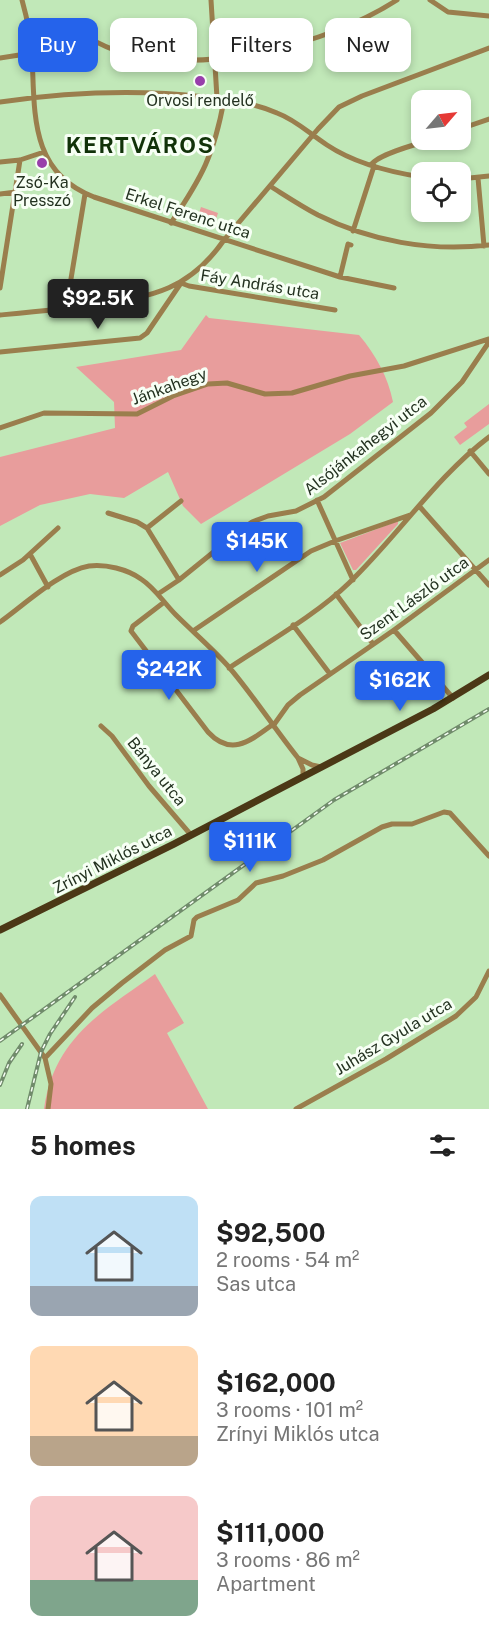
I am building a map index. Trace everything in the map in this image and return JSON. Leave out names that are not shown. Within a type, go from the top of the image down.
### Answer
[{"type":"main road","name":"Zrínyi Miklós utca","points":[[0,930],[303,777],[453,698],[489,675]]},
{"type":"street","name":"Erkel Ferenc utca","points":[[22,0],[26,18]]},
{"type":"street","points":[[211,0],[212,18]]},
{"type":"street","points":[[313,39],[365,19],[397,0]]},
{"type":"street","points":[[430,0],[448,12],[489,16]]},
{"type":"street","points":[[98,43],[123,53],[170,59],[209,58]]},
{"type":"street","points":[[0,352],[140,338],[147,333],[181,282],[212,256],[336,110],[350,101],[489,48]]},
{"type":"street","points":[[0,58],[18,55]]},
{"type":"street","name":"Erkel Ferenc utca","points":[[32,72],[36,130],[44,152],[58,175],[71,186],[85,194],[340,278],[394,288]]},
{"type":"street","points":[[216,72],[217,99]]},
{"type":"street","points":[[0,102],[33,97],[115,91],[179,94],[224,100],[277,113],[295,122],[337,151],[373,165],[411,174]]},
{"type":"street","points":[[171,223],[208,161],[218,130],[224,100]]},
{"type":"street","points":[[471,125],[489,119]]},
{"type":"street","points":[[354,231],[373,161],[411,147]]},
{"type":"street","points":[[0,162],[20,160],[44,152]]},
{"type":"street","points":[[0,288],[20,160]]},
{"type":"street","points":[[471,178],[489,177]]},
{"type":"street","points":[[270,186],[306,208],[354,231],[423,246],[458,248],[486,246],[478,178]]},
{"type":"street","points":[[0,194],[16,192]]},
{"type":"street","points":[[66,309],[85,194]]},
{"type":"street","points":[[340,278],[348,244],[351,245]]},
{"type":"street","points":[[0,315],[66,309],[148,296],[181,282]]},
{"type":"street","name":"Fáy András utca","points":[[181,282],[189,286],[335,310]]},
{"type":"street","name":"Jánkahegy","points":[[0,428],[44,413],[137,414],[173,396],[208,384],[227,383],[265,394],[292,393],[341,378],[414,363],[488,340]]},
{"type":"street","name":"Alsójánkahegyi utca","points":[[158,594],[252,522],[268,516],[296,511],[317,501],[431,413],[462,382],[488,340]]},
{"type":"street","points":[[230,668],[336,594],[353,579],[470,451],[489,437]]},
{"type":"street","points":[[470,451],[489,474]]},
{"type":"street","points":[[147,528],[181,501]]},
{"type":"street","points":[[317,501],[353,579]]},
{"type":"street","points":[[420,507],[489,585]]},
{"type":"street","points":[[108,513],[137,522],[147,528],[179,580]]},
{"type":"street","points":[[193,631],[304,555],[335,541],[411,515]]},
{"type":"street","points":[[0,575],[30,554],[58,528]]},
{"type":"street","points":[[30,554],[48,587]]},
{"type":"street","name":"Szent László utca","points":[[272,726],[291,702],[489,560]]},
{"type":"street","points":[[0,622],[48,587],[79,569],[104,566],[123,570],[138,577],[158,594],[163,603],[230,668],[297,758],[303,769],[303,777]]},
{"type":"street","points":[[336,594],[373,644]]},
{"type":"street","points":[[163,603],[131,631],[208,732],[223,744],[236,745],[255,738],[272,726]]},
{"type":"street","points":[[293,625],[330,674]]},
{"type":"street","points":[[394,630],[453,698]]},
{"type":"street","name":"Bánya utca","points":[[101,726],[112,736],[135,769],[191,835]]},
{"type":"street","points":[[297,758],[321,767]]},
{"type":"street","points":[[45,1058],[92,1008],[165,950],[191,936],[196,916],[238,900],[256,883],[283,876],[316,863],[382,826],[416,823],[444,812],[450,813],[489,856]]},
{"type":"street","name":"Juhász Gyula utca","points":[[296,1109],[443,1025],[470,1005],[483,990],[489,971]]},
{"type":"street","points":[[0,995],[45,1058],[51,1078],[48,1109]]},
{"type":"shaded area","points":[[201,207],[218,213],[215,222],[198,216]]},
{"type":"shaded area","points":[[206,315],[209,318],[359,335],[371,350],[380,367],[393,402],[350,434],[201,524],[183,506],[168,472],[124,498],[90,494],[40,505],[0,526],[0,457],[115,428],[114,402],[76,367],[181,350]]},
{"type":"shaded area","points":[[489,404],[489,424],[460,445],[454,437],[467,427],[464,423]]},
{"type":"shaded area","points":[[398,521],[398,524],[356,570],[353,570],[340,543]]},
{"type":"shaded area","points":[[155,974],[184,1023],[167,1033],[208,1109],[44,1109],[49,1084],[58,1063],[83,1029]]},
{"type":"railway","points":[[0,1041],[334,800],[489,709]]},
{"type":"railway","points":[[27,1109],[41,1052],[50,1034],[75,997]]},
{"type":"railway","points":[[0,1085],[9,1063],[22,1044]]},
{"type":"place","name":"Orvosi rendelő","points":[[200,81]]},
{"type":"place","name":"Zsó-Ka Presszó","points":[[42,163]]},
{"type":"district","name":"KERTVÁROS","points":[[140,145]]}]
